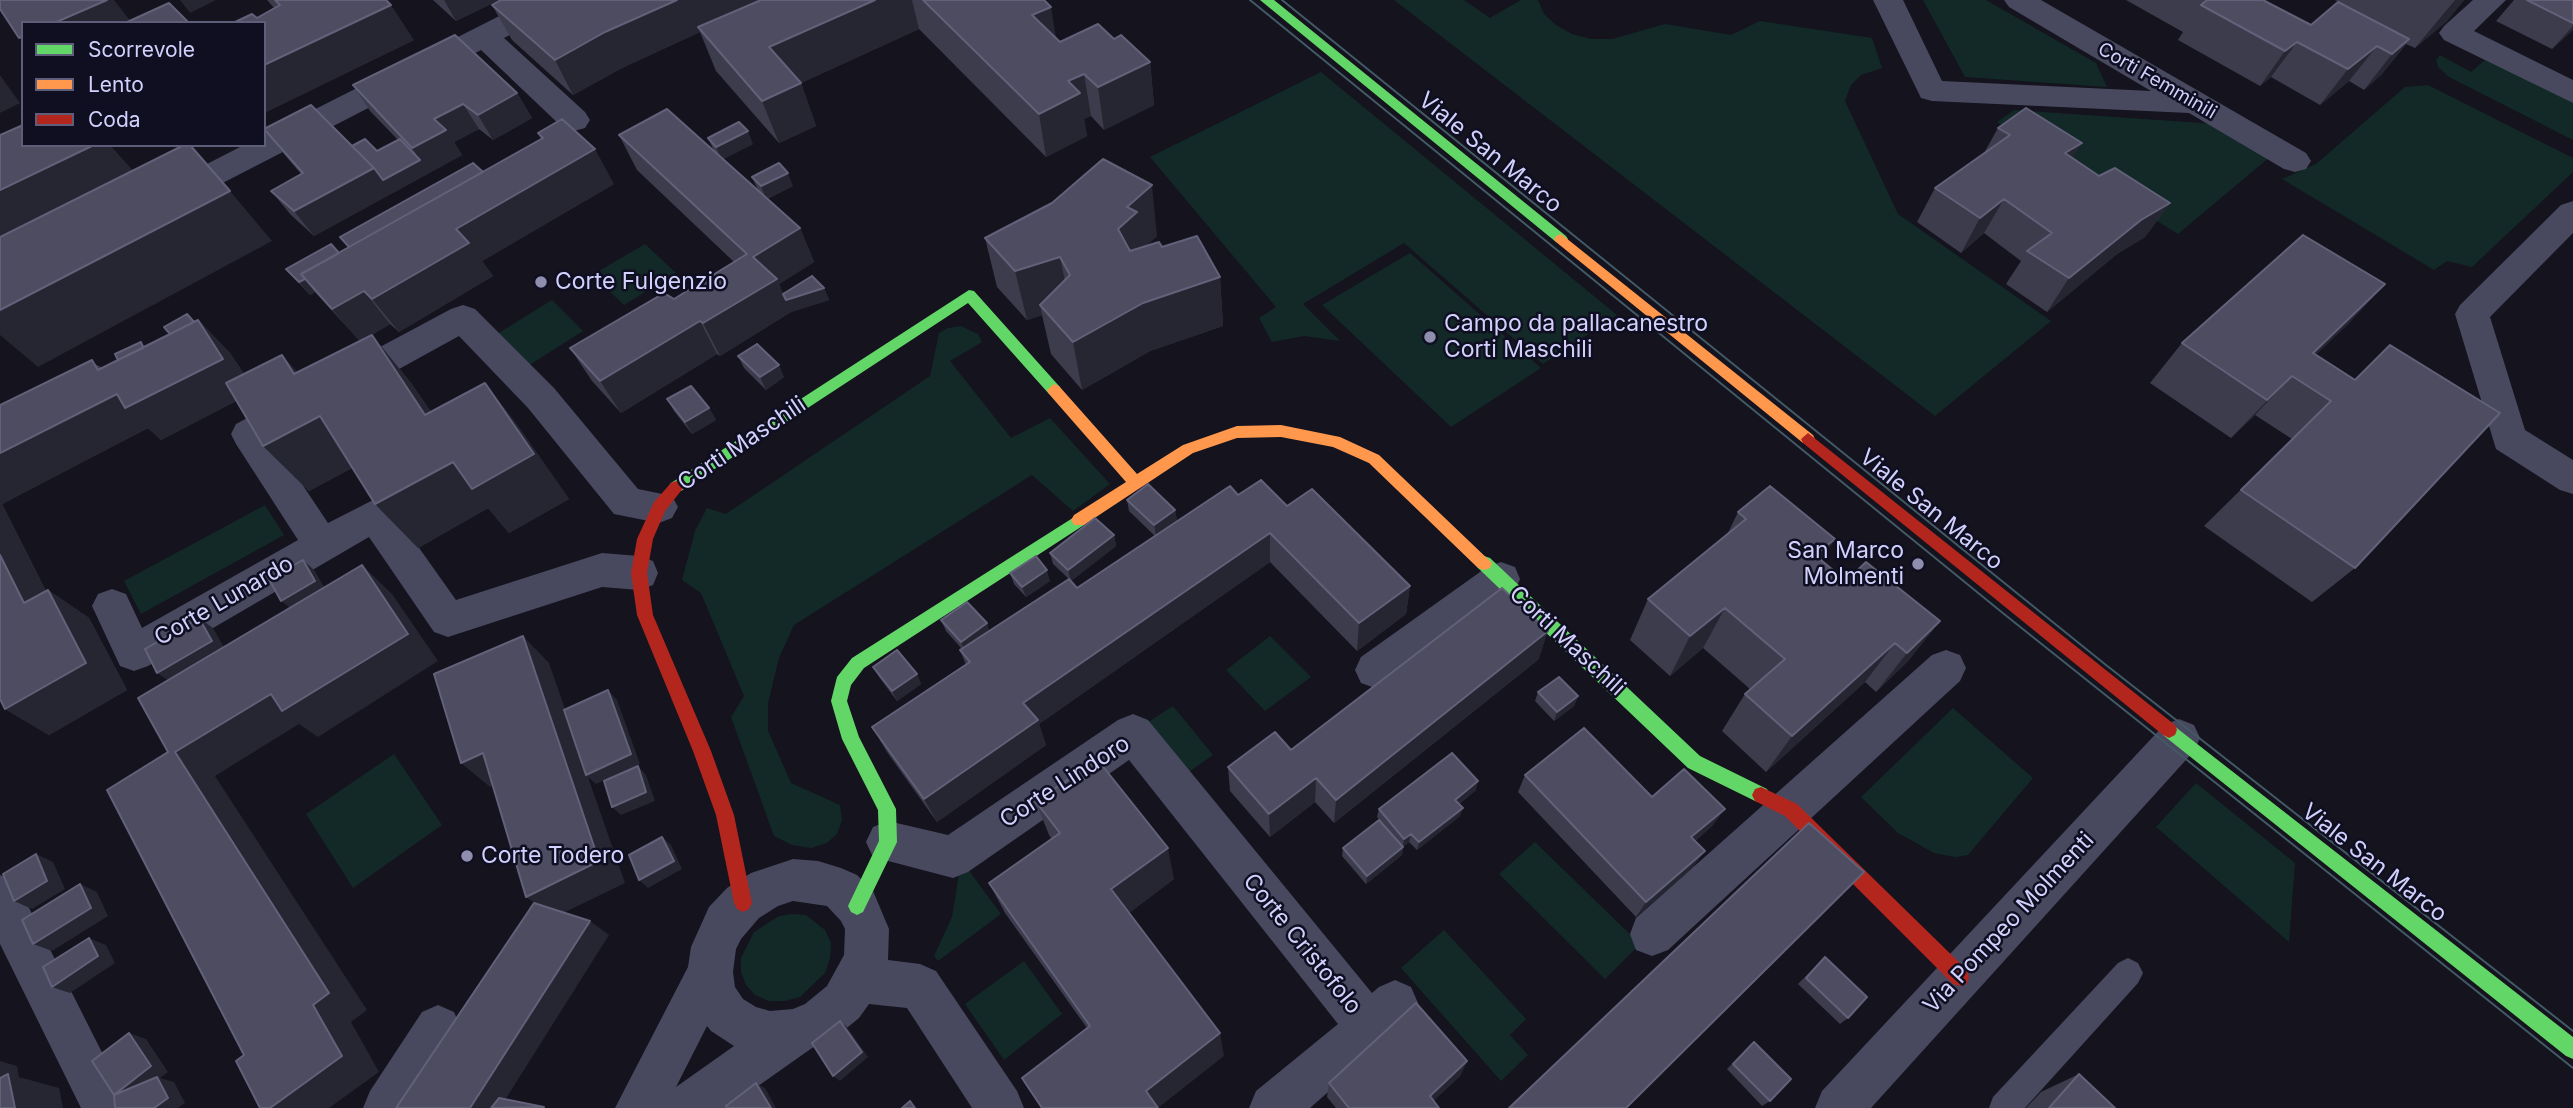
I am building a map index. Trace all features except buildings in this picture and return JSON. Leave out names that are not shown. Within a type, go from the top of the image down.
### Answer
[{"type":"street","points":[[137,214],[554,0]]},
{"type":"street","name":"Viale San Marco","points":[[1266,0],[1959,562],[2573,1049]]},
{"type":"street","points":[[1888,0],[1932,91],[2194,103]]},
{"type":"street","name":"Corti Femminili","points":[[2019,0],[2295,161]]},
{"type":"street","points":[[2491,0],[2454,33],[2573,93]]},
{"type":"street","points":[[484,36],[574,120]]},
{"type":"street","points":[[2573,213],[2472,314],[2509,439],[2573,479]]},
{"type":"street","name":"Corti Maschili","points":[[743,903],[725,815],[702,751],[645,615],[639,573],[645,539],[659,507],[674,488],[969,295],[1136,483]]},
{"type":"street","points":[[322,545],[250,457],[248,434],[463,318],[541,398],[627,503],[659,507]]},
{"type":"street","name":"Corti Maschili","points":[[857,906],[888,842],[887,810],[851,738],[839,701],[842,682],[858,663],[1188,449],[1237,432],[1281,431],[1335,441],[1374,459],[1694,762],[1791,810],[1960,976]]},
{"type":"street","name":"Corte Lunardo","points":[[112,606],[134,653],[375,515],[448,621],[601,570],[639,573]]},
{"type":"street","points":[[1375,670],[1501,579]]},
{"type":"street","points":[[1652,934],[1946,668]]},
{"type":"street","name":"Corte Lindoro","points":[[888,842],[953,857],[1133,733],[1235,860]]},
{"type":"street","name":"Via Pompeo Molmenti","points":[[1839,1108],[2179,738]]},
{"type":"street","name":"Corte Cristofolo","points":[[1235,860],[1383,1015],[1273,1108]]},
{"type":"street","points":[[639,1108],[710,972],[714,947],[725,923],[743,903],[767,888],[793,880],[818,881],[841,890],[857,906],[867,929],[867,955],[858,980],[843,1002],[821,1020],[796,1032],[686,1108]]},
{"type":"street","points":[[0,897],[106,1108]]},
{"type":"street","points":[[710,972],[714,995],[727,1015],[746,1028],[770,1034],[796,1032]]},
{"type":"street","points":[[858,980],[920,986],[1000,1108]]},
{"type":"street","points":[[387,1108],[438,1028]]},
{"type":"lane","points":[[2004,1108],[2128,973]]},
{"type":"green space","points":[[1394,0],[1464,0],[1490,18],[1521,0],[1538,0],[1544,14],[1556,25],[1572,34],[1591,39],[1612,39],[1665,24],[1731,35],[1760,21],[1872,38],[1882,68],[1861,75],[1851,85],[1845,101],[1898,214],[2051,321],[1935,416]]},
{"type":"green space","points":[[1923,0],[1986,0],[2096,63],[2107,87],[1965,77]]},
{"type":"green space","points":[[2440,55],[2471,72],[2487,58],[2573,103],[2573,140],[2449,77],[2438,67],[2436,60]]},
{"type":"green space","points":[[1321,72],[1617,315],[1543,364],[1404,243],[1303,304],[1340,341],[1304,336],[1272,342],[1259,318],[1276,307],[1150,157]]},
{"type":"green space","points":[[2428,85],[2573,158],[2573,172],[2472,267],[2447,261],[2434,270],[2282,179],[2316,164],[2405,87]]},
{"type":"green space","points":[[2014,110],[2216,124],[2271,156],[2178,234],[1997,122]]},
{"type":"green space","points":[[645,244],[676,273],[624,305],[592,275]]},
{"type":"green space","name":"Campo da pallacanestro Corti Maschili","points":[[1410,253],[1541,368],[1451,427],[1322,305]]},
{"type":"green space","points":[[552,300],[583,331],[528,366],[497,334]]},
{"type":"green space","points":[[961,326],[978,334],[982,342],[950,361],[1011,438],[1050,418],[1110,484],[1073,511],[1032,475],[794,625],[779,658],[768,703],[768,731],[791,783],[840,805],[842,820],[837,834],[827,843],[811,848],[792,845],[774,836],[731,717],[744,696],[701,593],[682,580],[695,531],[707,508],[726,514],[930,376],[939,333]]},
{"type":"green space","points":[[265,505],[284,535],[141,614],[124,581]]},
{"type":"green space","points":[[1270,636],[1311,677],[1265,711],[1226,670]]},
{"type":"green space","points":[[1173,706],[1213,755],[1182,777],[1142,726]]},
{"type":"green space","points":[[1953,708],[2033,778],[1968,855],[1955,857],[1934,853],[1898,833],[1861,797]]},
{"type":"green space","points":[[394,754],[442,825],[353,888],[306,814]]},
{"type":"green space","points":[[2196,783],[2295,863],[2289,942],[2156,827]]},
{"type":"green space","points":[[1535,842],[1640,944],[1605,979],[1499,874]]},
{"type":"green space","points":[[967,868],[1001,914],[938,961],[934,956],[952,917],[959,874]]},
{"type":"green space","points":[[806,915],[825,930],[831,943],[830,958],[825,973],[800,997],[769,1001],[755,995],[746,985],[741,972],[741,958],[754,932],[779,916]]},
{"type":"green space","points":[[1444,930],[1526,1019],[1510,1035],[1528,1055],[1501,1081],[1401,968]]},
{"type":"green space","points":[[1024,961],[1062,1014],[1004,1060],[965,1004]]},
{"type":"tram line","points":[[1250,0],[2004,614],[2573,1068]]},
{"type":"tram line","points":[[1282,0],[2106,665],[2573,1031]]},
{"type":"traffic: fast","points":[[1266,0],[1561,239]]},
{"type":"traffic: fast","points":[[676,487],[969,295],[1054,390]]},
{"type":"traffic: fast","points":[[857,906],[888,842],[887,809],[851,739],[839,701],[843,682],[858,663],[1079,520]]},
{"type":"traffic: fast","points":[[1484,563],[1694,762],[1761,795]]},
{"type":"traffic: fast","points":[[2169,730],[2573,1049]]},
{"type":"traffic: slow","points":[[1561,239],[1808,439]]},
{"type":"traffic: slow","points":[[1054,390],[1136,483]]},
{"type":"traffic: slow","points":[[1079,520],[1188,449],[1237,432],[1281,431],[1335,441],[1374,459],[1484,563]]},
{"type":"traffic: jam","points":[[1808,439],[2169,730]]},
{"type":"traffic: jam","points":[[676,487],[659,507],[645,539],[639,573],[645,615],[702,751],[725,815],[743,903]]},
{"type":"traffic: jam","points":[[1761,795],[1791,810],[1960,977]]},
{"type":"place","name":"Corte Fulgenzio","points":[[541,282]]},
{"type":"place","name":"Campo da pallacanestro Corti Maschili","points":[[1430,337]]},
{"type":"place","name":"San Marco Molmenti","points":[[1918,564]]},
{"type":"place","name":"Corte Todero","points":[[467,856]]}]
